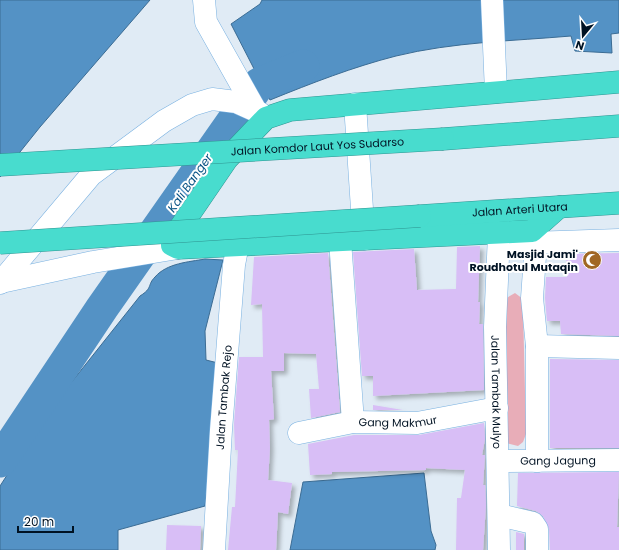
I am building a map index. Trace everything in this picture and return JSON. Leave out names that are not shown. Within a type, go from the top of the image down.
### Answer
[{"type":"highway","points":[[559,207],[534,236],[499,239],[364,239],[178,248],[172,245],[173,238],[227,159],[253,109],[290,110],[619,82]]},
{"type":"highway","name":"Jalan Komdor Laut Yos Sudarso","points":[[0,165],[443,139],[619,126]]},
{"type":"highway","name":"Jalan Arteri Utara","points":[[0,242],[619,203]]},
{"type":"street","points":[[204,0],[206,22],[253,109]]},
{"type":"street","points":[[492,0],[496,92]]},
{"type":"street","points":[[1,283],[91,176],[164,122],[192,105],[212,99],[253,109]]},
{"type":"street","points":[[355,104],[364,239]]},
{"type":"street","points":[[537,461],[537,346],[532,298],[534,236],[619,240]]},
{"type":"street","name":"Jalan Tambak Mulyo","points":[[499,239],[495,327],[499,550]]},
{"type":"street","points":[[340,240],[353,422]]},
{"type":"street","name":"Jalan Tambak Rejo","points":[[214,550],[234,264],[238,244]]},
{"type":"street","points":[[1,283],[93,262],[178,248]]},
{"type":"street","points":[[537,346],[619,348]]},
{"type":"street","name":"Gang Makmur","points":[[299,433],[353,422],[418,423],[497,408]]},
{"type":"street","name":"Gang Jagung","points":[[498,461],[619,460]]},
{"type":"street","points":[[499,515],[533,523],[537,528],[537,550]]},
{"type":"shaded area","points":[[515,293],[523,299],[526,434],[523,442],[518,446],[506,443],[503,300]]},
{"type":"water","points":[[0,0],[150,0],[40,127],[0,177]]},
{"type":"water","points":[[262,0],[619,0],[619,33],[611,34],[612,53],[575,51],[571,36],[461,45],[418,51],[380,60],[348,70],[270,100],[231,24],[260,4]]},
{"type":"water","points":[[205,259],[223,260],[205,331],[206,360],[222,364],[205,506],[118,530],[118,550],[0,550],[0,486],[47,413],[140,296],[147,291],[151,282],[160,272],[185,262]]},
{"type":"water","points":[[424,473],[431,531],[436,545],[435,550],[290,550],[303,482]]},
{"type":"building","points":[[480,246],[478,302],[480,302],[479,324],[483,324],[484,390],[373,396],[373,376],[362,376],[353,252],[414,249],[417,290],[456,289],[457,247]]},
{"type":"building","points":[[328,253],[340,412],[311,418],[309,389],[319,389],[316,354],[284,353],[284,371],[271,371],[274,419],[269,420],[270,448],[268,480],[292,483],[288,514],[278,512],[276,550],[228,550],[232,507],[235,507],[238,450],[235,450],[234,424],[239,357],[263,357],[262,304],[251,305],[254,257]]},
{"type":"building","points":[[619,253],[619,336],[561,334],[560,321],[547,321],[545,298],[546,277],[567,277],[566,254]]},
{"type":"building","points":[[550,359],[619,360],[619,448],[550,448]]},
{"type":"building","points":[[373,405],[403,410],[373,410]]},
{"type":"building","points":[[484,423],[485,439],[482,455],[485,455],[483,485],[485,485],[486,505],[483,550],[456,550],[457,498],[461,498],[465,470],[426,468],[426,470],[332,472],[332,474],[310,475],[308,444],[354,435],[419,435]]},
{"type":"building","points":[[619,472],[617,527],[619,527],[619,550],[550,550],[549,529],[543,516],[536,511],[517,506],[518,473]]},
{"type":"building","points":[[167,525],[201,526],[200,550],[166,550]]},
{"type":"building","points":[[516,532],[524,534],[524,550],[516,550]]},
{"type":"waterway","name":"Kali Banger","points":[[0,461],[102,308],[259,84],[303,66]]},
{"type":"place","name":"Masjid Jami' Roudhotul Mutaqin","points":[[592,260]]}]
